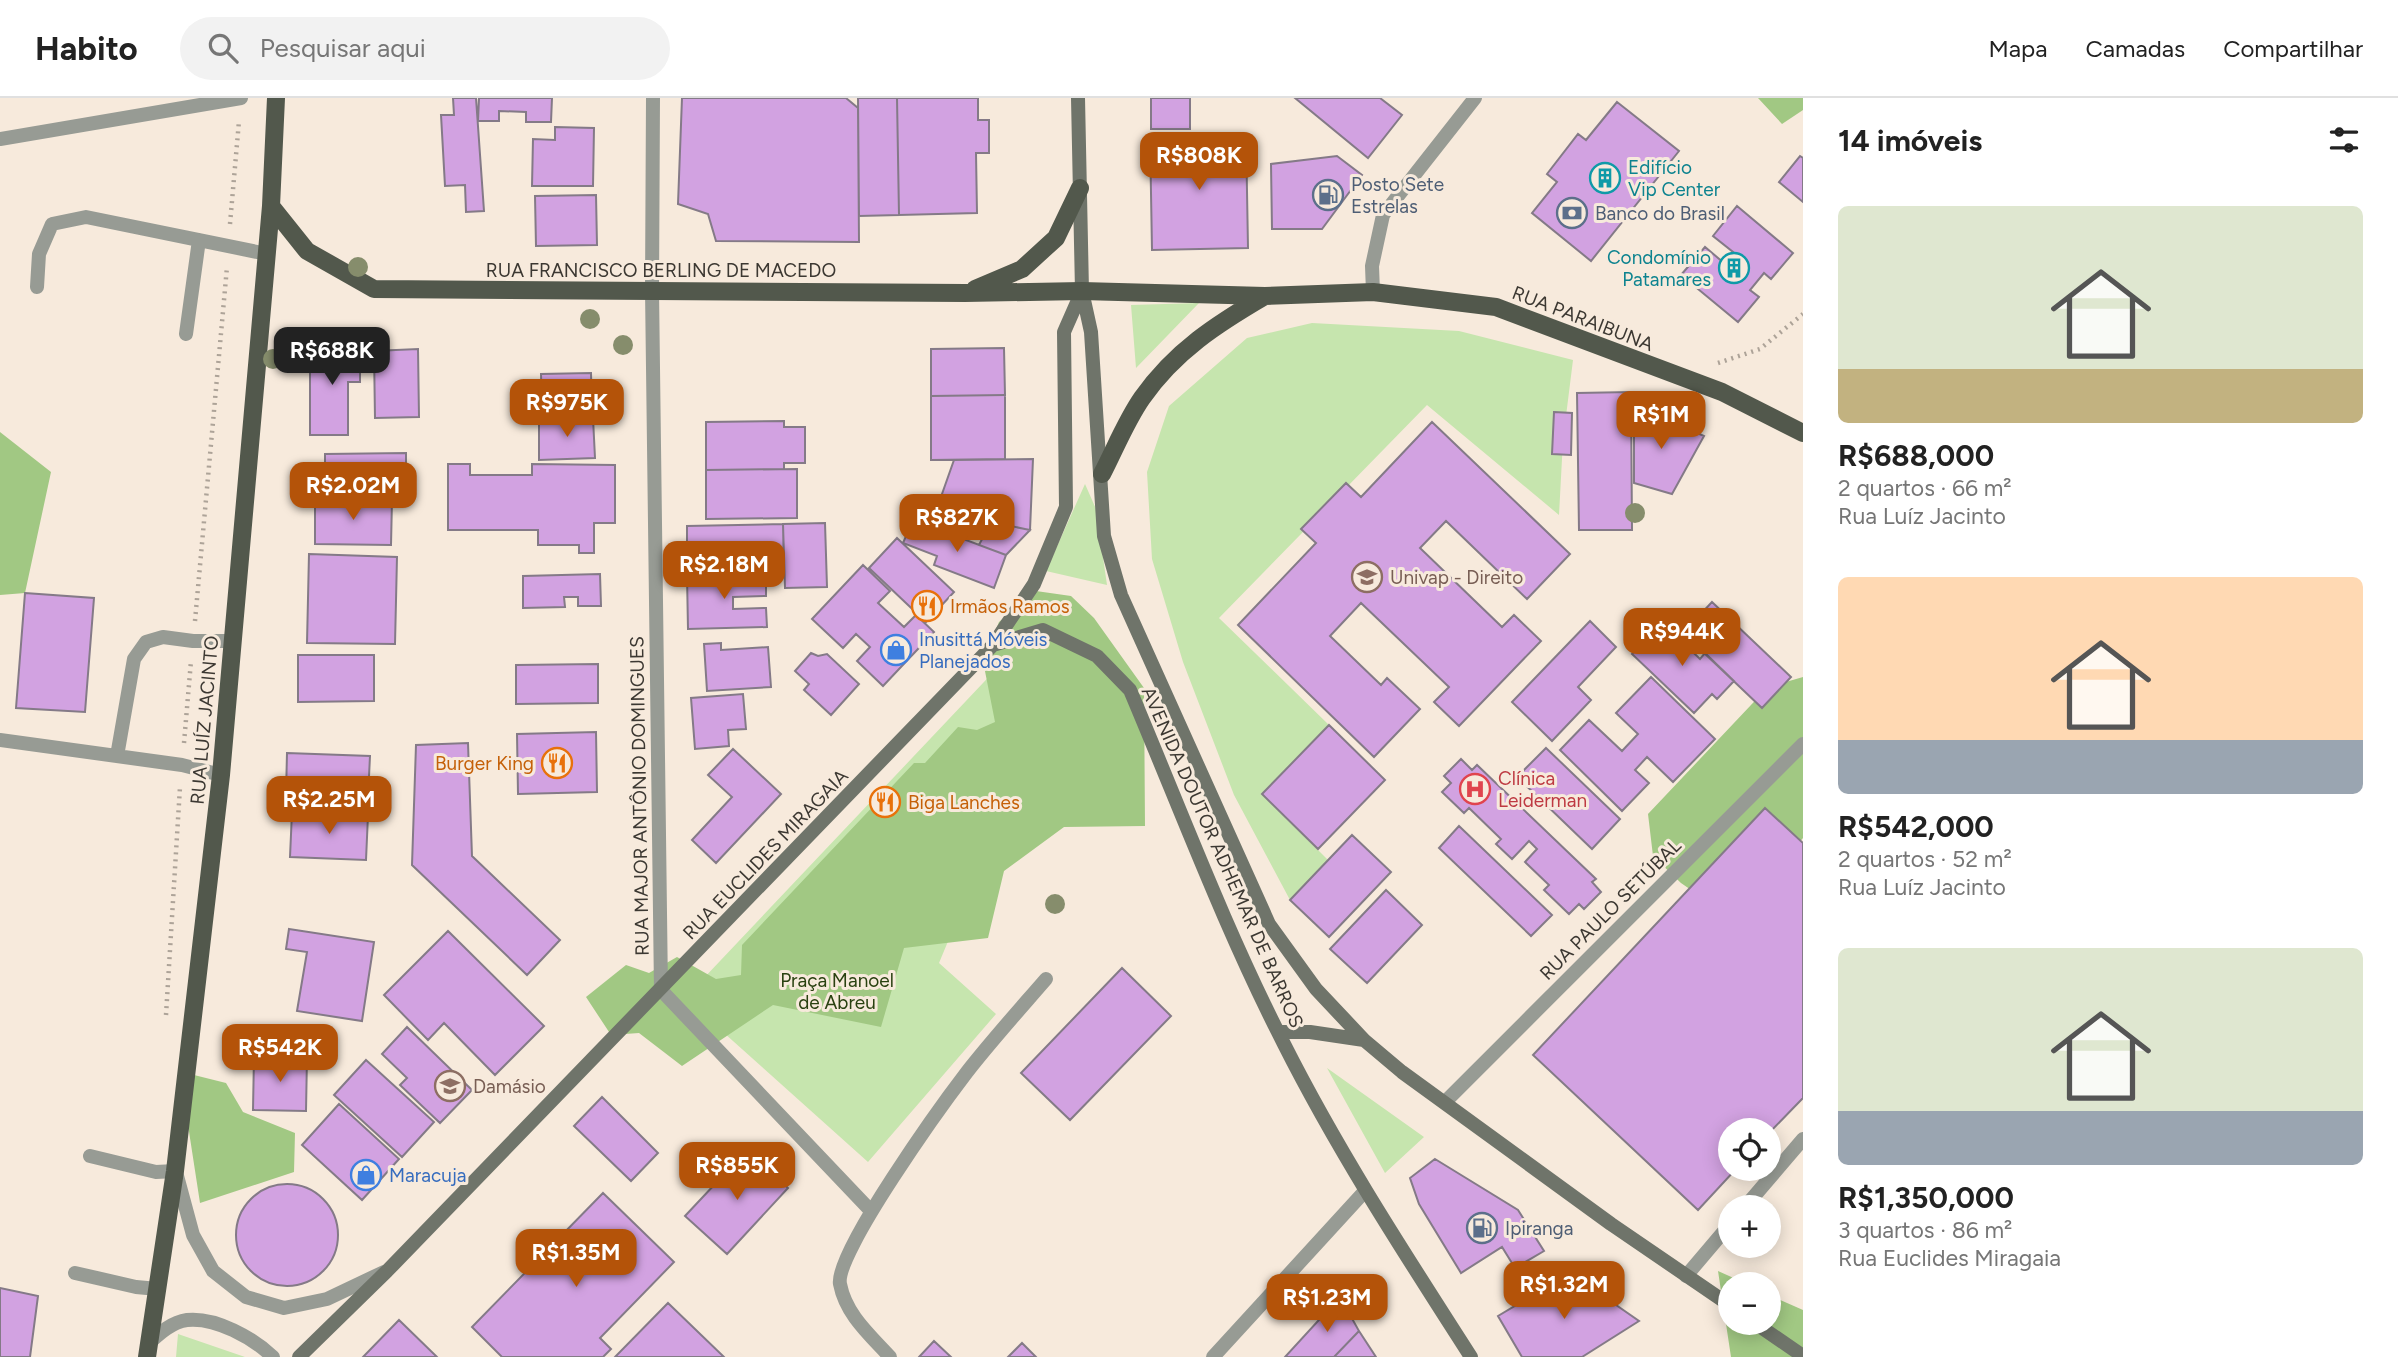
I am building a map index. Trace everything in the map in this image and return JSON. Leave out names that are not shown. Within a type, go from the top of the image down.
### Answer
[{"type":"main road","name":"RUA LUÍZ JACINTO","points":[[148,1350],[175,1171],[221,775],[271,205],[276,98]]},
{"type":"main road","points":[[965,293],[1022,269],[1056,238],[1080,188]]},
{"type":"main road","name":"RUA FRANCISCO BERLING DE MACEDO","points":[[271,205],[307,251],[374,289],[965,293],[1082,291]]},
{"type":"main road","name":"RUA PARAIBUNA","points":[[1082,291],[1265,296],[1374,292],[1496,307],[1722,392],[1803,433]]},
{"type":"main road","points":[[1102,474],[1142,399],[1174,360],[1212,327],[1265,296]]},
{"type":"street","points":[[0,139],[241,98]]},
{"type":"street","name":"RUA MAJOR ANTÔNIO DOMINGUES","points":[[653,98],[652,290],[661,990]]},
{"type":"street","points":[[1078,98],[1082,291]]},
{"type":"street","points":[[1374,292],[1372,266],[1383,215],[1475,98]]},
{"type":"street","points":[[37,287],[39,254],[52,223],[86,217],[267,254]]},
{"type":"street","points":[[186,334],[199,240]]},
{"type":"street","name":"AVENIDA DOUTOR ADHEMAR DE BARROS","points":[[1082,291],[1091,332],[1104,536],[1121,595],[1269,924],[1316,989],[1364,1040],[1402,1072],[1611,1224],[1718,1297]]},
{"type":"street","name":"RUA EUCLIDES MIRAGAIA","points":[[299,1357],[661,990],[993,645],[1034,584],[1066,506],[1064,332],[1082,291]]},
{"type":"street","name":"AVENIDA DOUTOR ADHEMAR DE BARROS","points":[[993,645],[1043,630],[1097,656],[1130,690],[1248,969],[1279,1032],[1365,1191],[1471,1357]]},
{"type":"street","points":[[117,756],[134,659],[146,642],[163,637],[193,641],[233,641]]},
{"type":"street","points":[[0,740],[182,765],[221,775]]},
{"type":"street","name":"RUA PAULO SETÚBAL","points":[[1445,1102],[1803,744]]},
{"type":"street","points":[[890,1357],[850,1314],[839,1282],[849,1250],[871,1211],[967,1072],[1046,979]]},
{"type":"street","points":[[661,990],[871,1211]]},
{"type":"street","points":[[1279,1032],[1310,1032],[1364,1040]]},
{"type":"street","points":[[1755,1195],[1803,1139]]},
{"type":"street","points":[[90,1156],[156,1172],[175,1171],[193,1235],[213,1271],[246,1297],[284,1308],[327,1299],[387,1270]]},
{"type":"street","points":[[1213,1357],[1365,1191]]},
{"type":"street","points":[[1686,1276],[1718,1238]]},
{"type":"street","points":[[75,1273],[136,1287],[158,1289]]},
{"type":"street","points":[[148,1350],[164,1329],[186,1320],[209,1322],[257,1342],[272,1357]]},
{"type":"street","points":[[1772,1335],[1803,1356]]},
{"type":"path","points":[[165,1023],[182,765],[241,98]]},
{"type":"path","points":[[1710,360],[1720,364],[1759,349],[1803,314]]},
{"type":"green space","points":[[1758,98],[1803,98],[1803,110],[1782,124]]},
{"type":"green space","points":[[1199,303],[1136,368],[1131,305]]},
{"type":"green space","points":[[1312,323],[1459,331],[1573,360],[1563,440],[1559,515],[1427,405],[1219,618],[1329,725],[1262,794],[1328,860],[1290,900],[1234,795],[1183,662],[1152,559],[1147,472],[1169,406],[1247,338]]},
{"type":"green space","points":[[0,432],[51,472],[25,593],[0,595]]},
{"type":"green space","points":[[1085,484],[1096,509],[1107,585],[1046,571]]},
{"type":"green space","name":"Praça Manoel de Abreu","points":[[1036,591],[1071,596],[1094,618],[1144,688],[1145,826],[1064,827],[1004,871],[988,938],[904,948],[881,1027],[773,1005],[682,1066],[639,1033],[611,1035],[586,997],[626,965],[649,973],[677,957],[716,979],[741,975],[742,945],[914,763],[925,763],[958,727],[977,730],[995,722],[983,661],[999,622]]},
{"type":"green space","name":"Praça Manoel de Abreu","points":[[1018,646],[971,886],[939,963],[996,1014],[868,1162],[685,998]]},
{"type":"green space","points":[[1803,677],[1803,838],[1773,873],[1707,901],[1681,883],[1653,856],[1648,814],[1768,687]]},
{"type":"green space","points":[[1327,1068],[1424,1137],[1385,1173]]},
{"type":"green space","points":[[194,1075],[226,1083],[243,1112],[295,1133],[294,1172],[200,1203],[184,1099]]},
{"type":"green space","points":[[1781,1300],[1803,1310],[1803,1357],[1731,1357],[1728,1335],[1781,1335]]},
{"type":"green space","points":[[178,1334],[245,1357],[176,1357]]},
{"type":"building","points":[[453,98],[476,98],[484,211],[466,212],[465,185],[445,186],[441,115],[454,115]]},
{"type":"building","points":[[479,98],[552,98],[551,122],[526,122],[526,112],[499,111],[499,121],[478,121]]},
{"type":"building","points":[[682,98],[846,98],[858,108],[859,242],[716,241],[708,214],[678,204]]},
{"type":"building","points":[[858,98],[897,98],[899,215],[859,216]]},
{"type":"building","points":[[897,98],[978,98],[978,120],[989,120],[989,153],[976,153],[977,213],[899,215]]},
{"type":"building","points":[[1151,98],[1190,98],[1190,129],[1151,129]]},
{"type":"building","points":[[1295,98],[1380,98],[1402,115],[1368,158]]},
{"type":"building","name":"Edifício Vip Center","points":[[1617,102],[1679,151],[1591,261],[1532,213],[1557,182],[1547,174],[1578,134],[1586,140]]},
{"type":"building","points":[[555,127],[594,128],[593,186],[532,186],[533,139],[555,140]]},
{"type":"building","points":[[1246,134],[1248,248],[1152,250],[1150,136]]},
{"type":"building","points":[[1337,156],[1362,175],[1322,229],[1272,229],[1271,164]]},
{"type":"building","points":[[1800,156],[1803,158],[1803,202],[1779,182]]},
{"type":"building","points":[[596,195],[597,245],[536,246],[535,196]]},
{"type":"building","name":"Condomínio Patamares","points":[[1737,206],[1793,253],[1771,279],[1764,273],[1750,290],[1759,297],[1738,322],[1681,275],[1705,247],[1724,263],[1733,252],[1713,236]]},
{"type":"building","points":[[310,346],[360,346],[360,382],[348,382],[348,435],[310,435]]},
{"type":"building","points":[[1004,348],[1005,395],[931,396],[931,349]]},
{"type":"building","points":[[418,349],[419,417],[375,418],[374,351]]},
{"type":"building","points":[[591,373],[592,411],[542,413],[541,374]]},
{"type":"building","points":[[1631,392],[1632,530],[1579,530],[1577,393]]},
{"type":"building","points":[[1005,395],[1005,459],[931,460],[931,396]]},
{"type":"building","points":[[1634,405],[1704,436],[1672,494],[1634,483]]},
{"type":"building","points":[[1554,412],[1572,413],[1571,455],[1552,454]]},
{"type":"building","points":[[593,418],[595,458],[539,460],[539,420]]},
{"type":"building","points":[[784,421],[784,427],[805,427],[805,463],[784,463],[784,469],[706,470],[706,422]]},
{"type":"building","name":"Univap - Direito","points":[[1432,422],[1570,554],[1527,599],[1446,521],[1420,548],[1502,627],[1514,615],[1541,641],[1459,726],[1434,702],[1449,687],[1361,603],[1330,636],[1381,685],[1387,678],[1420,709],[1374,757],[1238,625],[1316,543],[1301,529],[1346,483],[1361,497]]},
{"type":"building","points":[[406,453],[406,477],[372,477],[372,463],[362,464],[362,477],[325,478],[325,454]]},
{"type":"building","points":[[1033,459],[1030,530],[936,511],[954,460]]},
{"type":"building","points":[[448,464],[470,464],[470,475],[532,475],[532,464],[615,465],[615,523],[594,523],[594,553],[579,553],[579,545],[538,545],[538,530],[448,530]]},
{"type":"building","points":[[797,469],[797,518],[706,519],[706,470]]},
{"type":"building","points":[[315,499],[392,500],[391,545],[315,544]]},
{"type":"building","points":[[913,520],[1006,555],[994,588],[934,565],[937,556],[903,543]]},
{"type":"building","points":[[991,522],[1030,530],[1006,555],[979,545]]},
{"type":"building","points":[[825,523],[827,587],[785,588],[783,524]]},
{"type":"building","points":[[783,524],[784,574],[687,576],[687,526]]},
{"type":"building","points":[[897,538],[954,592],[926,622],[869,568]]},
{"type":"building","points":[[309,554],[397,557],[395,644],[307,643]]},
{"type":"building","points":[[863,565],[890,591],[878,603],[904,627],[916,615],[934,632],[883,686],[857,661],[870,647],[856,634],[843,648],[812,619]]},
{"type":"building","points":[[600,574],[601,606],[578,606],[578,597],[564,597],[565,607],[523,608],[523,576]]},
{"type":"building","points":[[766,574],[766,596],[733,597],[733,609],[766,608],[767,627],[688,629],[687,576]]},
{"type":"building","points":[[25,593],[94,598],[85,712],[16,708]]},
{"type":"building","points":[[1712,602],[1791,677],[1762,708],[1683,633]]},
{"type":"building","points":[[1590,621],[1616,647],[1578,687],[1591,700],[1552,741],[1512,702]]},
{"type":"building","points":[[1662,622],[1700,659],[1705,653],[1734,681],[1717,699],[1712,694],[1694,713],[1632,654]]},
{"type":"building","points":[[721,643],[721,650],[768,647],[771,687],[707,691],[704,644]]},
{"type":"building","points":[[811,653],[818,656],[827,654],[859,684],[831,715],[804,690],[809,684],[795,671]]},
{"type":"building","points":[[298,655],[374,655],[374,701],[298,702]]},
{"type":"building","points":[[598,664],[598,703],[516,704],[516,665]]},
{"type":"building","points":[[1651,677],[1715,739],[1673,782],[1647,757],[1635,770],[1649,783],[1622,811],[1560,750],[1589,720],[1622,751],[1638,734],[1616,713]]},
{"type":"building","points":[[743,694],[746,729],[728,730],[729,746],[695,749],[691,698]]},
{"type":"building","points":[[1329,725],[1385,780],[1318,849],[1262,794]]},
{"type":"building","name":"Burger King","points":[[596,732],[597,792],[518,794],[517,734]]},
{"type":"building","points":[[468,743],[472,856],[560,940],[527,975],[412,865],[416,745]]},
{"type":"building","points":[[1546,748],[1620,819],[1592,849],[1517,777]]},
{"type":"building","points":[[733,749],[781,794],[716,863],[692,840],[732,797],[708,775]]},
{"type":"building","points":[[287,753],[370,756],[368,797],[286,794]]},
{"type":"building","points":[[1461,759],[1472,770],[1477,765],[1596,879],[1592,882],[1601,892],[1584,909],[1579,904],[1569,914],[1544,890],[1549,885],[1525,862],[1537,849],[1529,841],[1512,859],[1496,844],[1501,839],[1469,808],[1464,813],[1442,792],[1451,783],[1444,776]]},
{"type":"building","points":[[1765,808],[1803,843],[1803,1098],[1781,1121],[1781,1118],[1718,1118],[1718,1181],[1725,1181],[1698,1210],[1533,1055]]},
{"type":"building","points":[[292,812],[368,815],[366,860],[290,857]]},
{"type":"building","points":[[1459,826],[1552,915],[1531,936],[1439,848]]},
{"type":"building","points":[[1352,835],[1391,872],[1329,937],[1290,900]]},
{"type":"building","points":[[1386,890],[1422,925],[1367,983],[1330,949]]},
{"type":"building","points":[[289,929],[374,942],[362,1021],[297,1011],[307,952],[286,949]]},
{"type":"building","points":[[448,931],[544,1026],[495,1075],[444,1023],[428,1040],[384,995]]},
{"type":"building","points":[[1122,968],[1171,1016],[1070,1120],[1021,1073]]},
{"type":"building","points":[[407,1027],[472,1090],[440,1123],[400,1085],[407,1078],[382,1054]]},
{"type":"building","points":[[254,1056],[307,1057],[306,1111],[253,1110]]},
{"type":"building","points":[[366,1060],[434,1122],[402,1157],[334,1095]]},
{"type":"building","points":[[602,1097],[658,1153],[631,1181],[574,1126]]},
{"type":"building","points":[[339,1104],[399,1159],[362,1200],[302,1145]]},
{"type":"building","points":[[747,1150],[788,1188],[727,1254],[685,1216]]},
{"type":"building","name":"Ipiranga","points":[[1435,1159],[1518,1210],[1544,1251],[1515,1268],[1502,1247],[1461,1273],[1419,1204],[1410,1178]]},
{"type":"building","points":[[287,1184],[306,1188],[323,1199],[334,1216],[338,1235],[334,1254],[323,1271],[306,1282],[287,1286],[268,1282],[251,1271],[240,1254],[236,1235],[240,1216],[251,1199],[268,1188]]},
{"type":"building","points":[[603,1193],[674,1262],[600,1338],[611,1349],[603,1357],[502,1357],[472,1327]]},
{"type":"building","points":[[1570,1273],[1639,1321],[1582,1357],[1522,1357],[1498,1316]]},
{"type":"building","points":[[0,1288],[38,1296],[30,1357],[0,1357]]},
{"type":"building","points":[[1340,1297],[1359,1331],[1334,1357],[1285,1357]]},
{"type":"building","points":[[668,1303],[724,1357],[615,1357]]},
{"type":"building","points":[[399,1320],[437,1357],[363,1357]]},
{"type":"building","points":[[1359,1331],[1376,1357],[1334,1357]]},
{"type":"building","points":[[934,1341],[951,1357],[919,1357]]},
{"type":"building","points":[[1022,1343],[1036,1357],[1008,1357]]},
{"type":"place","name":"Edifício Vip Center","points":[[1605,178]]},
{"type":"place","name":"Posto Sete Estrelas","points":[[1328,195]]},
{"type":"place","name":"Banco do Brasil","points":[[1572,213]]},
{"type":"place","name":"Condomínio Patamares","points":[[1734,268]]},
{"type":"place","name":"Univap - Direito","points":[[1367,577]]},
{"type":"place","name":"Irmãos Ramos","points":[[927,606]]},
{"type":"place","name":"Inusittá Móveis Planejados","points":[[896,650]]},
{"type":"place","name":"Burger King","points":[[557,763]]},
{"type":"place","name":"Clínica Leiderman","points":[[1475,789]]},
{"type":"place","name":"Biga Lanches","points":[[885,802]]},
{"type":"place","name":"Damásio","points":[[450,1086]]},
{"type":"place","name":"Maracuja","points":[[366,1175]]},
{"type":"place","name":"Ipiranga","points":[[1482,1228]]}]
